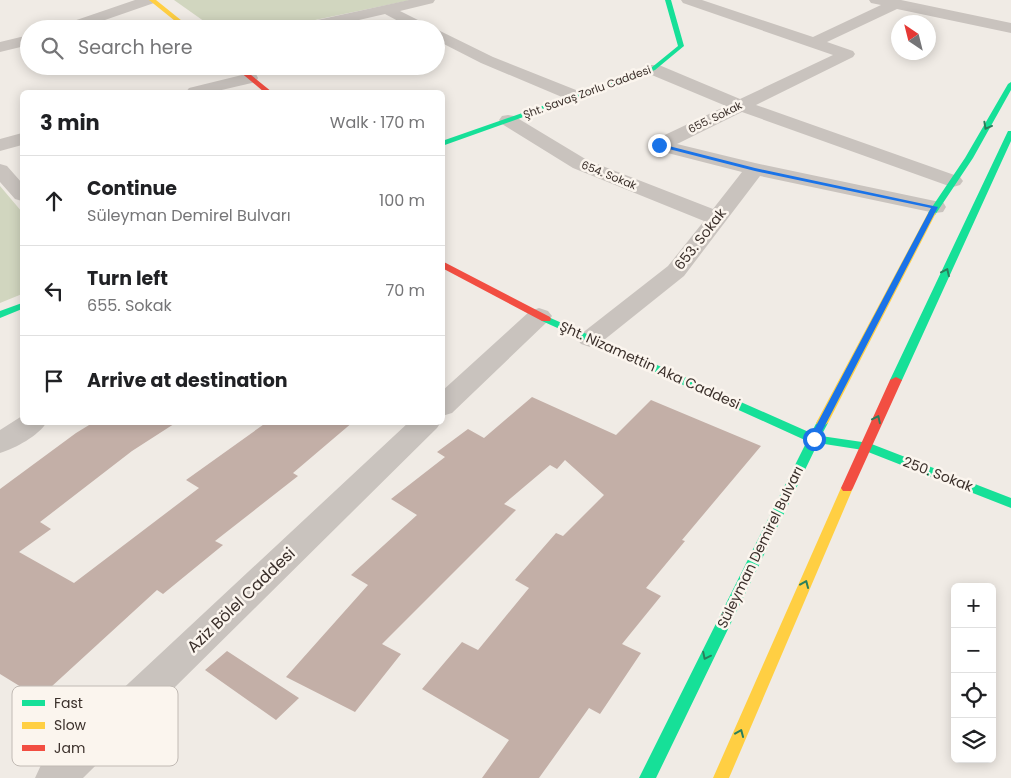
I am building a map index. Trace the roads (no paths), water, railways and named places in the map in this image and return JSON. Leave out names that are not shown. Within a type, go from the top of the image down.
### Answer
[{"type":"main road","points":[[151,0],[177,20]]},
{"type":"main road","name":"Şht. Savaş Zorlu Caddesi","points":[[445,143],[653,69],[681,46],[668,0]]},
{"type":"main road","points":[[246,75],[265,90]]},
{"type":"main road","name":"Süleyman Demirel Bulvarı","points":[[647,778],[814,439],[934,207],[969,158],[1011,84]]},
{"type":"main road","points":[[721,778],[865,446],[1010,137]]},
{"type":"main road","name":"Şht. Nizamettin Aka Caddesi","points":[[445,266],[539,316],[814,439],[865,446]]},
{"type":"main road","points":[[0,316],[20,307]]},
{"type":"main road","name":"250. Sokak","points":[[865,446],[1011,503]]},
{"type":"street","points":[[93,20],[151,0]]},
{"type":"street","points":[[338,20],[428,0]]},
{"type":"street","name":"655. Sokak","points":[[688,0],[847,54],[659,145],[755,169],[934,207]]},
{"type":"street","points":[[876,0],[895,2],[1011,28]]},
{"type":"street","points":[[814,42],[895,2]]},
{"type":"street","points":[[386,9],[407,20]]},
{"type":"street","points":[[445,39],[487,60],[575,96]]},
{"type":"street","points":[[0,47],[20,42]]},
{"type":"street","points":[[653,69],[740,105],[953,181]]},
{"type":"street","points":[[203,90],[250,78]]},
{"type":"street","name":"654. Sokak","points":[[508,120],[580,164],[716,218]]},
{"type":"street","points":[[0,145],[20,140]]},
{"type":"street","name":"653. Sokak","points":[[590,339],[676,271],[755,169]]},
{"type":"street","points":[[0,170],[20,193]]},
{"type":"street","points":[[445,405],[539,316]]},
{"type":"street","points":[[0,443],[29,425]]},
{"type":"street","name":"Aziz Bölel Caddesi","points":[[151,686],[424,425]]},
{"type":"street","name":"Aziz Bölel Caddesi","points":[[55,778],[68,766]]}]
